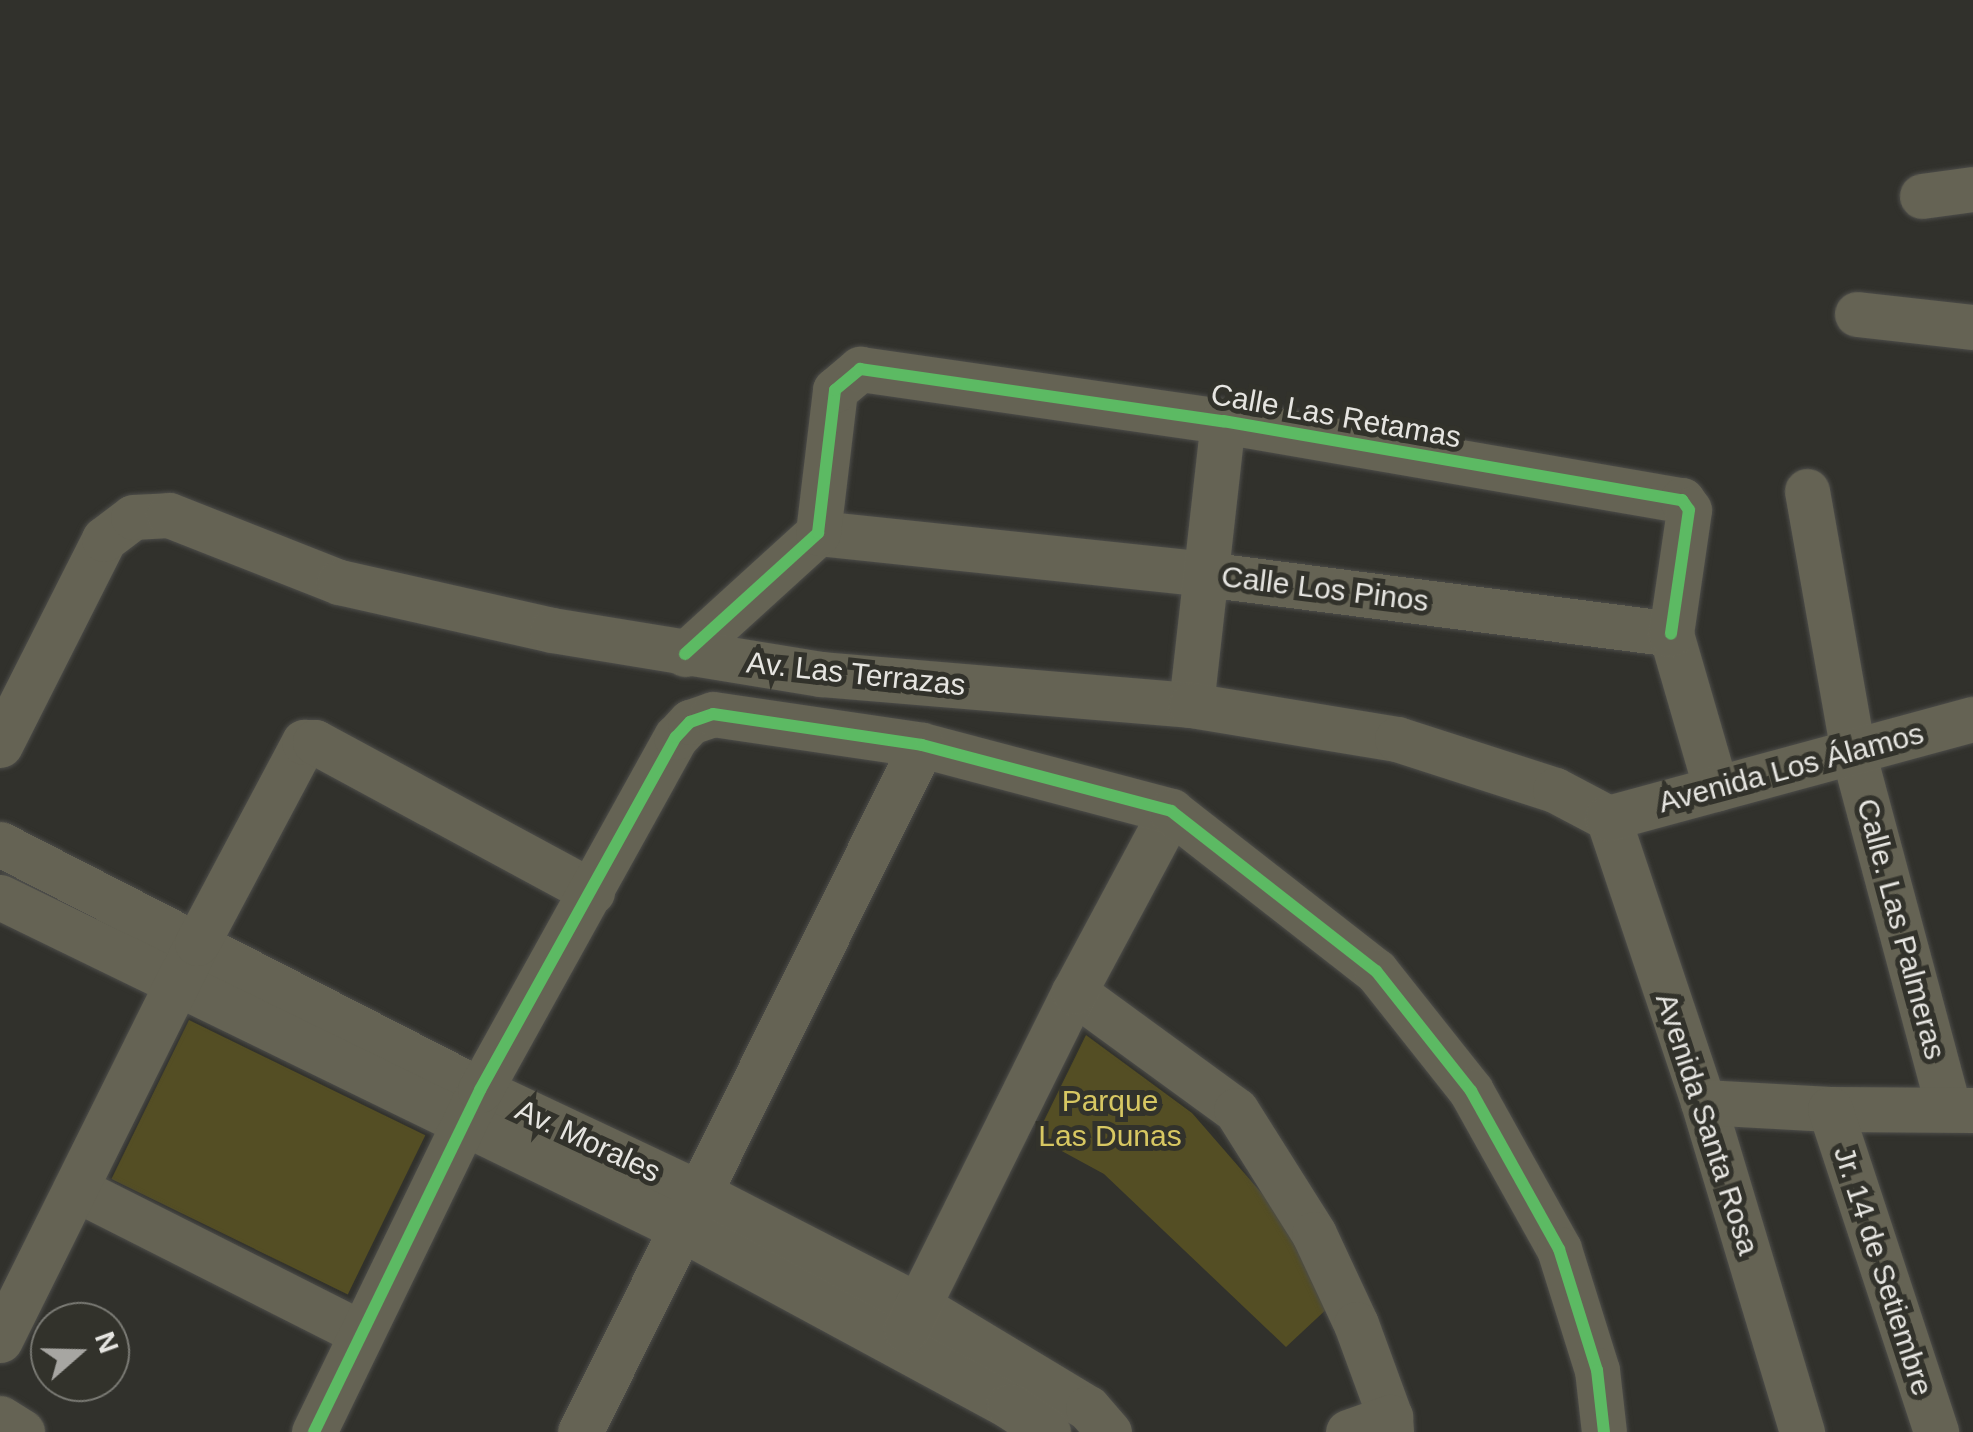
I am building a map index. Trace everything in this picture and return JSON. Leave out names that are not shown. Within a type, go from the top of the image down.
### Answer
[{"type":"street","points":[[1922,196],[1973,190]]},
{"type":"street","points":[[1857,314],[1973,327]]},
{"type":"street","name":"Calle Las Retamas","points":[[818,533],[835,390],[860,369],[1223,421],[1682,500],[1688,510],[1671,634]]},
{"type":"street","points":[[1191,705],[1223,421]]},
{"type":"street","name":"Calle. Las Palmeras","points":[[1807,490],[1853,752],[1960,1108]]},
{"type":"street","name":"Av. Las Terrazas","points":[[0,745],[104,539],[134,517],[169,515],[340,582],[552,630],[821,674],[1191,705],[1396,739],[1555,790],[1608,818]]},
{"type":"street","points":[[685,654],[818,533]]},
{"type":"street","name":"Calle Los Pinos","points":[[818,533],[1205,574],[1671,634]]},
{"type":"street","points":[[1671,634],[1716,789]]},
{"type":"street","points":[[314,1432],[471,1106],[676,736],[690,722],[713,714],[922,745],[1172,811],[1376,971],[1472,1090],[1559,1249],[1597,1370],[1604,1432]]},
{"type":"street","name":"Avenida Los Álamos","points":[[1608,818],[1973,719]]},
{"type":"street","points":[[0,1340],[188,962],[304,742],[315,742],[592,892]]},
{"type":"street","points":[[580,1432],[922,745]]},
{"type":"street","points":[[908,1326],[1074,992],[1172,811]]},
{"type":"street","name":"Avenida Santa Rosa","points":[[1608,818],[1703,1102],[1802,1432]]},
{"type":"street","name":"Av. Morales","points":[[0,844],[188,962],[471,1106],[691,1211],[908,1326],[1049,1416],[1088,1408],[1109,1432]]},
{"type":"street","name":"Av. Morales","points":[[0,897],[188,962]]},
{"type":"street","points":[[1074,992],[1236,1110],[1314,1234],[1356,1324],[1390,1424],[1348,1432]]},
{"type":"street","points":[[1703,1102],[1830,1109],[1960,1108]]},
{"type":"street","name":"Jr. 14 de Setiembre","points":[[1830,1109],[1936,1432]]},
{"type":"street","points":[[76,1189],[361,1333]]},
{"type":"street","points":[[0,1418],[22,1432]]},
{"type":"green space","points":[[189,1020],[425,1135],[348,1294],[111,1179]]},
{"type":"green space","name":"Parque Las Dunas","points":[[1086,1035],[1192,1113],[1293,1229],[1331,1305],[1286,1347],[1104,1174],[1036,1137]]},
{"type":"cycle path","points":[[685,654],[818,533],[835,390],[860,369],[1223,421],[1682,500],[1689,510],[1671,634]]},
{"type":"cycle path","points":[[314,1432],[480,1090],[676,737],[690,722],[713,714],[922,745],[1171,811],[1376,971],[1471,1091],[1559,1249],[1597,1370],[1604,1432]]}]
